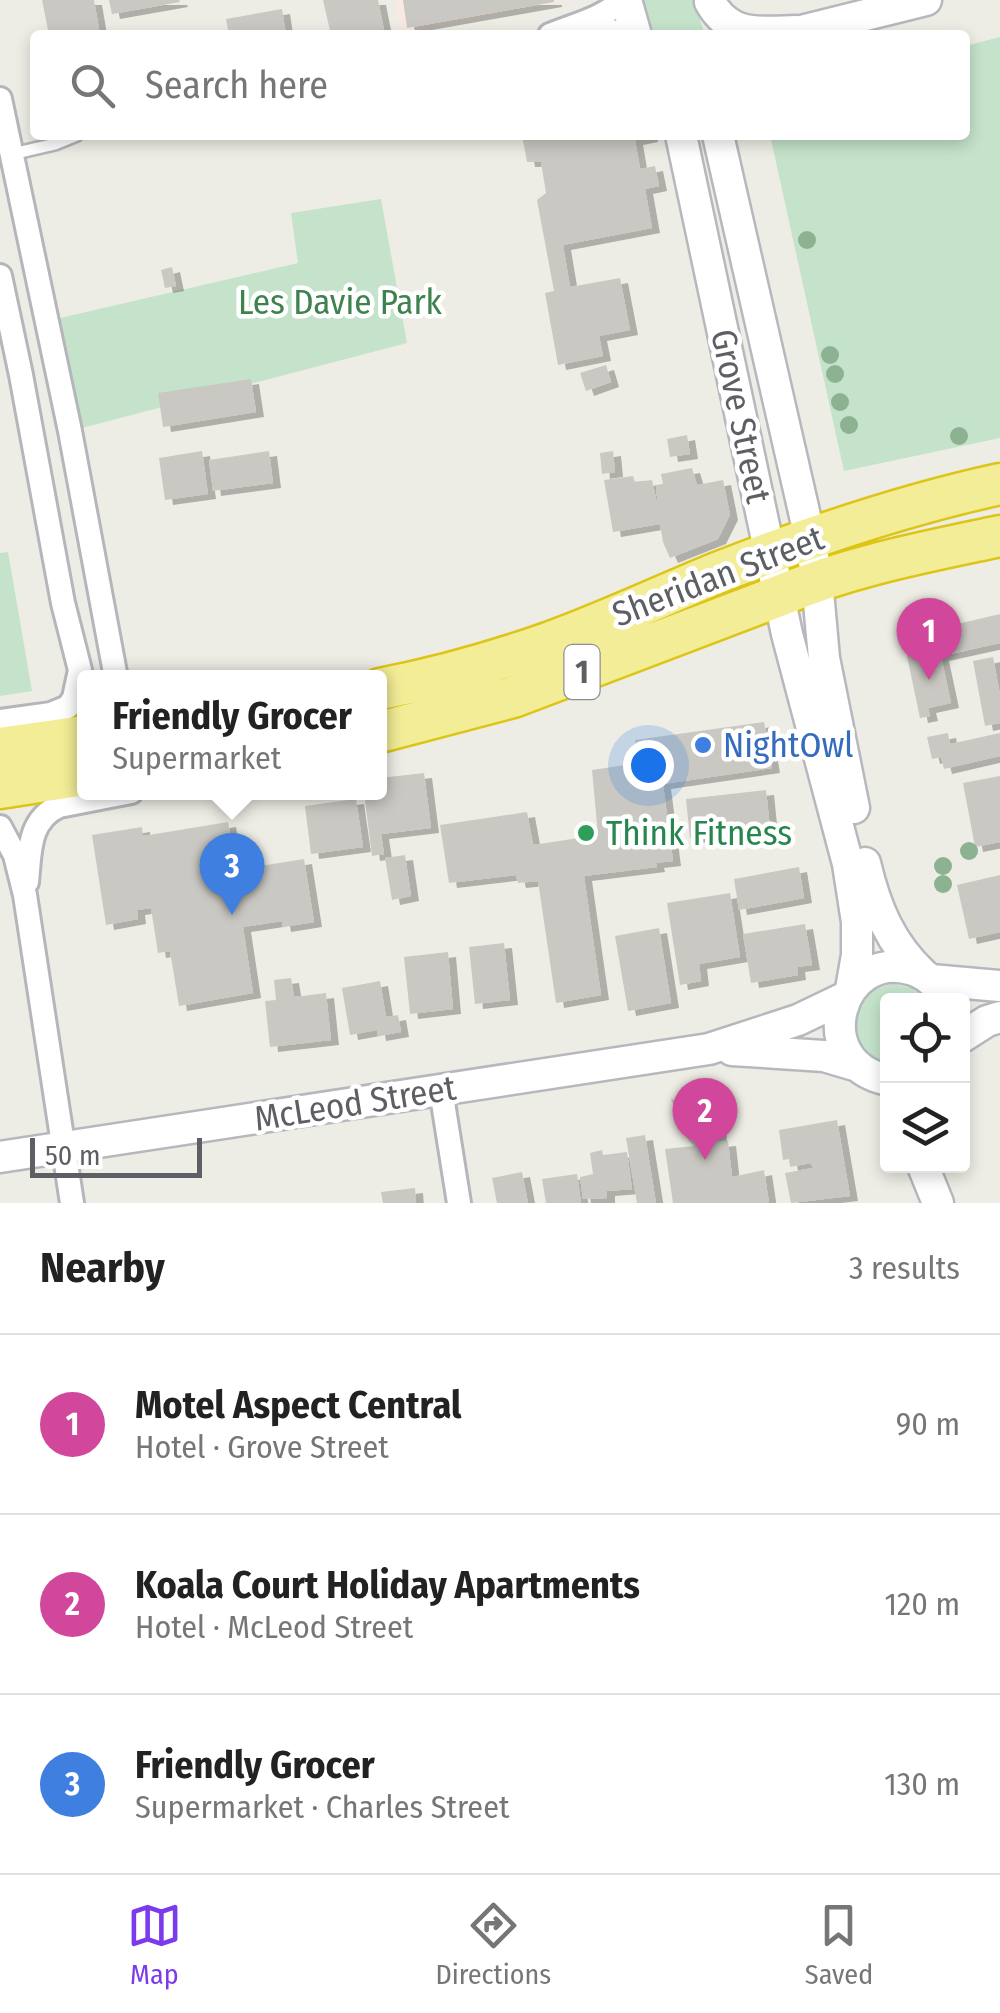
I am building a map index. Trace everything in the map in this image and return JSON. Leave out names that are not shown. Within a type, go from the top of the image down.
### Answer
[{"type":"highway","name":"Sheridan Street","points":[[387,687],[548,643],[810,538],[936,498],[1000,484]]},
{"type":"highway","name":"Sheridan Street","points":[[387,730],[513,697],[817,580],[1000,536]]},
{"type":"highway","points":[[0,748],[77,737]]},
{"type":"highway","points":[[0,788],[77,776]]},
{"type":"street","points":[[562,30],[624,0],[634,30]]},
{"type":"street","points":[[803,30],[926,0]]},
{"type":"street","points":[[710,1],[718,15],[746,30]]},
{"type":"street","points":[[710,1],[719,30]]},
{"type":"street","points":[[0,99],[6,156],[70,430],[115,670]]},
{"type":"street","name":"Grove Street","points":[[682,140],[769,553],[848,864],[857,922],[857,955],[840,1015],[840,1034],[846,1052],[870,1073]]},
{"type":"street","name":"Grove Street","points":[[719,140],[810,538],[824,658],[872,892],[894,941],[934,985]]},
{"type":"street","points":[[0,276],[63,603],[80,670]]},
{"type":"street","points":[[73,641],[108,634]]},
{"type":"street","points":[[0,721],[68,708],[77,684]]},
{"type":"street","points":[[25,895],[32,832],[41,819],[59,806],[90,800]]},
{"type":"street","points":[[0,827],[15,855],[25,895],[72,1203]]},
{"type":"street","name":"McLeod Street","points":[[0,1157],[709,1050],[802,1019],[848,993],[864,977],[889,968],[907,968],[934,985]]},
{"type":"street","points":[[934,985],[1000,986]]},
{"type":"street","points":[[970,1032],[1000,1017]]},
{"type":"street","name":"McLeod Street","points":[[709,1050],[824,1056],[870,1073]]},
{"type":"street","points":[[441,1090],[459,1203]]},
{"type":"street","points":[[926,1173],[941,1203]]},
{"type":"street","points":[[940,1173],[941,1203]]},
{"type":"lane","points":[[6,156],[65,140]]},
{"type":"shaded area","points":[[395,0],[568,0],[415,30],[400,30]]},
{"type":"green space","points":[[641,0],[694,0],[703,30],[650,30]]},
{"type":"green space","points":[[1000,37],[1000,438],[844,471],[771,140],[970,140],[970,45]]},
{"type":"green space","name":"Les Davie Park","points":[[381,199],[407,343],[78,429],[60,318],[298,263],[291,213]]},
{"type":"green space","points":[[8,552],[32,691],[0,696],[0,553]]},
{"type":"green space","points":[[894,984],[919,993],[880,993],[880,1062],[862,1048],[855,1022],[866,997]]},
{"type":"building","points":[[42,0],[94,0],[99,30],[48,30]]},
{"type":"building","points":[[109,0],[179,0],[180,2],[112,14]]},
{"type":"building","points":[[323,0],[378,0],[384,30],[330,30]]},
{"type":"building","points":[[403,0],[554,0],[554,2],[407,28]]},
{"type":"building","points":[[282,9],[285,30],[228,30],[226,19]]},
{"type":"building","points":[[523,140],[635,140],[640,169],[655,166],[659,186],[645,189],[652,228],[563,245],[570,287],[620,278],[630,330],[599,336],[603,356],[558,365],[545,293],[554,291],[537,200],[546,193],[541,162],[527,162]]},
{"type":"building","points":[[172,267],[176,286],[165,288],[161,270]]},
{"type":"building","points":[[606,365],[611,382],[586,391],[580,373]]},
{"type":"building","points":[[251,379],[256,412],[163,427],[158,393]]},
{"type":"building","points":[[687,435],[690,454],[670,457],[667,439]]},
{"type":"building","points":[[202,451],[208,494],[165,500],[159,458]]},
{"type":"building","points":[[269,451],[273,483],[213,491],[209,460]]},
{"type":"building","points":[[613,451],[615,472],[602,474],[600,453]]},
{"type":"building","points":[[692,468],[697,485],[723,480],[730,515],[718,539],[670,558],[660,524],[613,532],[604,480],[633,476],[635,482],[652,480],[658,508],[656,485],[663,484],[661,474]]},
{"type":"building","points":[[1000,614],[1000,643],[941,656],[951,703],[928,708],[930,716],[920,718],[903,637],[924,632],[929,652],[957,646],[953,625]]},
{"type":"building","points":[[993,657],[1000,723],[985,726],[973,661]]},
{"type":"building","points":[[764,722],[772,768],[663,784],[673,861],[656,863],[657,867],[584,876],[601,995],[556,1003],[538,881],[518,883],[516,875],[449,883],[440,825],[527,812],[533,845],[598,835],[592,770],[639,763],[635,740]]},
{"type":"building","points":[[948,733],[950,744],[1000,733],[1000,756],[944,769],[941,757],[932,759],[927,737]]},
{"type":"building","points":[[424,773],[431,828],[381,834],[384,854],[372,856],[365,800],[387,800],[387,777]]},
{"type":"building","points":[[1000,776],[1000,842],[975,847],[963,783]]},
{"type":"building","points":[[766,790],[770,829],[690,838],[686,799]]},
{"type":"building","points":[[356,800],[363,847],[311,854],[305,806]]},
{"type":"building","points":[[228,822],[236,870],[304,859],[314,922],[283,927],[282,921],[243,927],[253,993],[179,1006],[170,951],[158,953],[151,908],[137,910],[138,919],[106,925],[92,835],[142,827],[143,836]]},
{"type":"building","points":[[405,855],[411,896],[392,900],[385,858]]},
{"type":"building","points":[[799,867],[804,898],[739,910],[734,879]]},
{"type":"building","points":[[1000,875],[1000,932],[969,939],[957,885]]},
{"type":"building","points":[[730,893],[740,957],[699,964],[701,981],[680,985],[667,903]]},
{"type":"building","points":[[805,924],[812,965],[797,967],[798,975],[751,983],[743,934]]},
{"type":"building","points":[[659,928],[671,1003],[628,1011],[615,936]]},
{"type":"building","points":[[504,943],[510,1000],[475,1004],[469,947]]},
{"type":"building","points":[[448,952],[453,1009],[410,1014],[404,957]]},
{"type":"building","points":[[291,978],[294,997],[326,993],[331,1040],[270,1047],[265,1001],[276,1000],[274,980]]},
{"type":"building","points":[[380,981],[386,1017],[398,1015],[401,1032],[378,1036],[377,1030],[350,1035],[342,988]]},
{"type":"building","points":[[671,1099],[718,1113],[719,1142],[728,1141],[732,1177],[764,1170],[769,1203],[673,1203],[665,1149],[694,1146]]},
{"type":"building","points":[[837,1120],[850,1196],[791,1203],[785,1173],[813,1168],[811,1163],[790,1167],[789,1159],[783,1160],[779,1130]]},
{"type":"building","points":[[645,1135],[656,1203],[637,1203],[626,1138]]},
{"type":"building","points":[[602,1150],[603,1155],[627,1152],[632,1189],[607,1191],[607,1198],[583,1199],[580,1177],[593,1174],[590,1153]]},
{"type":"building","points":[[522,1172],[528,1203],[497,1203],[492,1178]]},
{"type":"building","points":[[577,1174],[581,1203],[546,1203],[542,1179]]},
{"type":"building","points":[[415,1188],[416,1203],[383,1203],[381,1192]]},
{"type":"place","name":"Motel Aspect Central","points":[[929,680]]},
{"type":"place","name":"NightOwl","points":[[703,745]]},
{"type":"place","name":"Think Fitness","points":[[586,833]]},
{"type":"place","name":"Friendly Grocer","points":[[232,915]]},
{"type":"place","name":"Koala Court Holiday Apartments","points":[[705,1160]]}]
